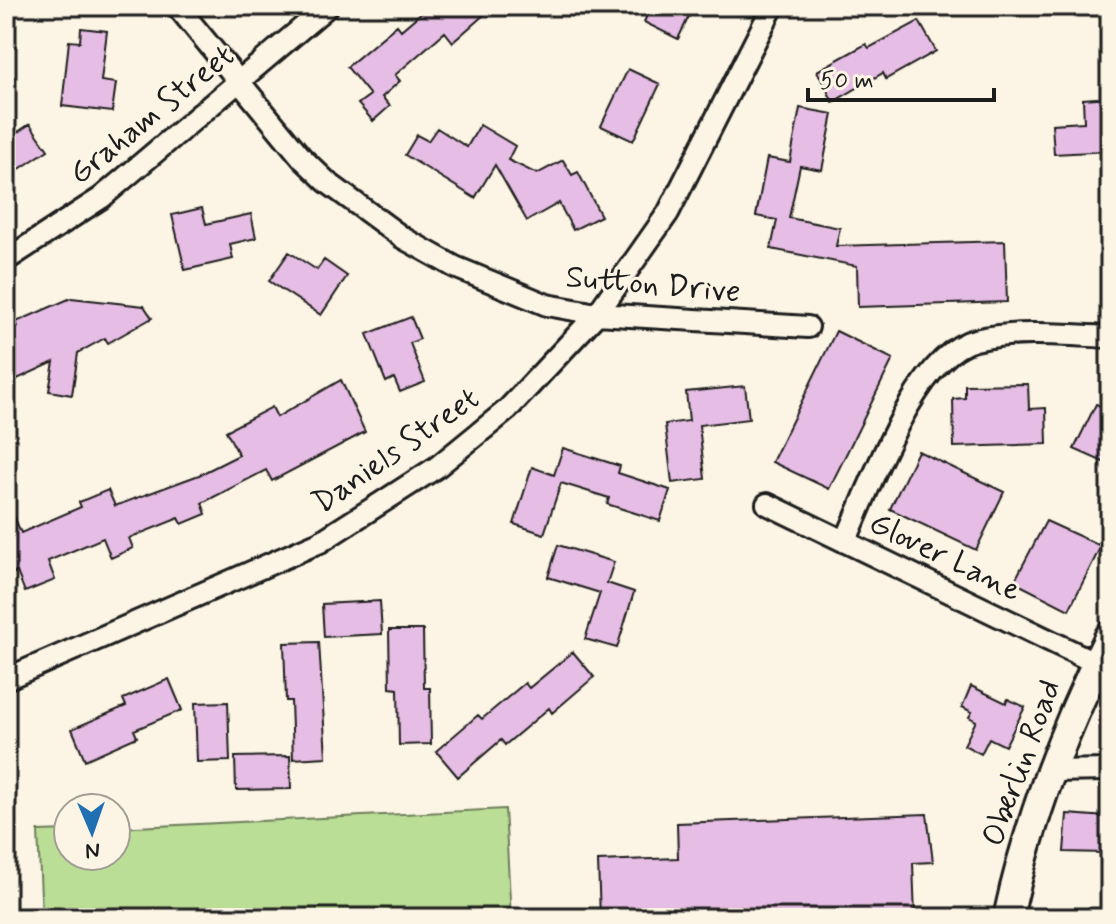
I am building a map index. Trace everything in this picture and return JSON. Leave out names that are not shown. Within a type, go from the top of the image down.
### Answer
[{"type":"main road","name":"Oberlin Road","points":[[1008,918],[1018,869],[1049,771],[1110,636]]},
{"type":"street","name":"Sutton Drive","points":[[177,6],[319,174],[403,238],[498,287],[547,305],[597,314],[808,327]]},
{"type":"street","name":"Graham Street","points":[[6,260],[101,198],[328,6]]},
{"type":"street","name":"Daniels Street","points":[[6,679],[320,542],[386,503],[437,467],[507,410],[597,314],[668,213],[773,6]]},
{"type":"street","points":[[845,542],[908,405],[942,357],[973,341],[1039,334],[1110,337]]},
{"type":"street","name":"Glover Lane","points":[[767,504],[1096,663]]},
{"type":"street","points":[[1049,771],[1110,770]]},
{"type":"green space","points":[[505,809],[511,918],[42,918],[38,831],[52,831],[52,872],[132,872],[132,827]]},
{"type":"building","points":[[429,6],[494,6],[453,42],[445,32],[395,75],[400,81],[382,97],[390,106],[373,121],[358,104],[370,95],[347,67],[397,25],[401,30]]},
{"type":"building","points":[[651,6],[694,6],[678,39],[644,22]]},
{"type":"building","points":[[919,21],[936,51],[886,79],[883,73],[833,102],[817,71],[866,44],[869,48]]},
{"type":"building","points":[[81,28],[107,31],[101,81],[116,83],[112,112],[62,106],[69,41],[80,42]]},
{"type":"building","points":[[628,69],[660,84],[633,141],[601,126]]},
{"type":"building","points":[[1110,97],[1110,151],[1054,154],[1052,124],[1084,122],[1083,99]]},
{"type":"building","points":[[800,108],[833,114],[822,170],[800,166],[789,218],[840,228],[836,246],[1005,241],[1007,302],[858,307],[857,266],[771,249],[777,220],[756,216],[767,158],[790,162]]},
{"type":"building","points":[[30,124],[48,150],[6,178],[6,140]]},
{"type":"building","points":[[480,125],[515,146],[508,160],[537,174],[563,160],[572,175],[578,172],[601,216],[573,230],[559,203],[527,221],[495,165],[475,198],[405,155],[417,135],[428,141],[437,128],[467,147]]},
{"type":"building","points":[[202,208],[206,224],[251,214],[256,238],[230,244],[233,259],[185,270],[172,215]]},
{"type":"building","points":[[289,252],[317,270],[324,260],[347,276],[321,315],[269,281]]},
{"type":"building","points":[[71,298],[144,306],[152,318],[108,343],[105,338],[78,353],[72,395],[49,391],[54,362],[13,381],[6,365],[6,332],[18,327],[16,322]]},
{"type":"building","points":[[411,317],[420,339],[410,343],[425,382],[400,392],[394,378],[386,382],[367,334]]},
{"type":"building","points":[[836,331],[893,359],[829,489],[772,462]]},
{"type":"building","points":[[341,380],[365,432],[272,481],[266,470],[202,503],[206,514],[182,524],[179,518],[129,538],[133,548],[111,558],[103,538],[48,561],[55,580],[25,592],[17,572],[6,576],[6,497],[21,533],[81,507],[79,502],[108,490],[115,506],[199,475],[239,455],[226,431],[272,407],[277,417]]},
{"type":"building","points":[[1028,384],[1029,409],[1046,408],[1047,444],[954,447],[953,399],[965,398],[965,385]]},
{"type":"building","points":[[745,386],[749,419],[699,425],[705,479],[672,483],[665,424],[689,421],[686,392]]},
{"type":"building","points":[[1096,404],[1110,410],[1110,465],[1074,449]]},
{"type":"building","points":[[563,448],[620,466],[618,473],[670,490],[660,521],[607,504],[609,498],[561,483],[544,534],[514,524],[532,467],[554,475]]},
{"type":"building","points":[[918,451],[1004,492],[976,550],[890,509]]},
{"type":"building","points":[[1046,521],[1101,546],[1069,610],[1014,582]]},
{"type":"building","points":[[558,545],[614,562],[607,583],[634,592],[617,648],[585,639],[600,593],[548,577]]},
{"type":"building","points":[[380,601],[382,634],[324,637],[322,604]]},
{"type":"building","points":[[389,630],[423,630],[424,688],[430,688],[431,744],[399,745],[398,689],[390,688]]},
{"type":"building","points":[[319,642],[326,757],[293,759],[291,701],[286,701],[284,643]]},
{"type":"building","points":[[573,652],[594,677],[552,713],[549,708],[505,745],[501,740],[458,777],[436,751],[478,715],[482,719],[525,683],[529,688]]},
{"type":"building","points":[[169,679],[182,710],[134,730],[137,737],[85,760],[72,729],[126,706],[123,699]]},
{"type":"building","points":[[971,686],[1006,703],[1008,699],[1025,707],[1005,746],[989,738],[981,754],[964,745],[976,721],[969,717],[972,712],[962,707]]},
{"type":"building","points":[[228,702],[230,761],[197,762],[195,703]]},
{"type":"building","points":[[290,756],[291,789],[236,790],[235,757]]},
{"type":"building","points":[[927,814],[933,862],[913,863],[915,918],[600,918],[598,861],[678,858],[677,823]]},
{"type":"building","points":[[1067,814],[1107,817],[1105,853],[1064,852]]}]
